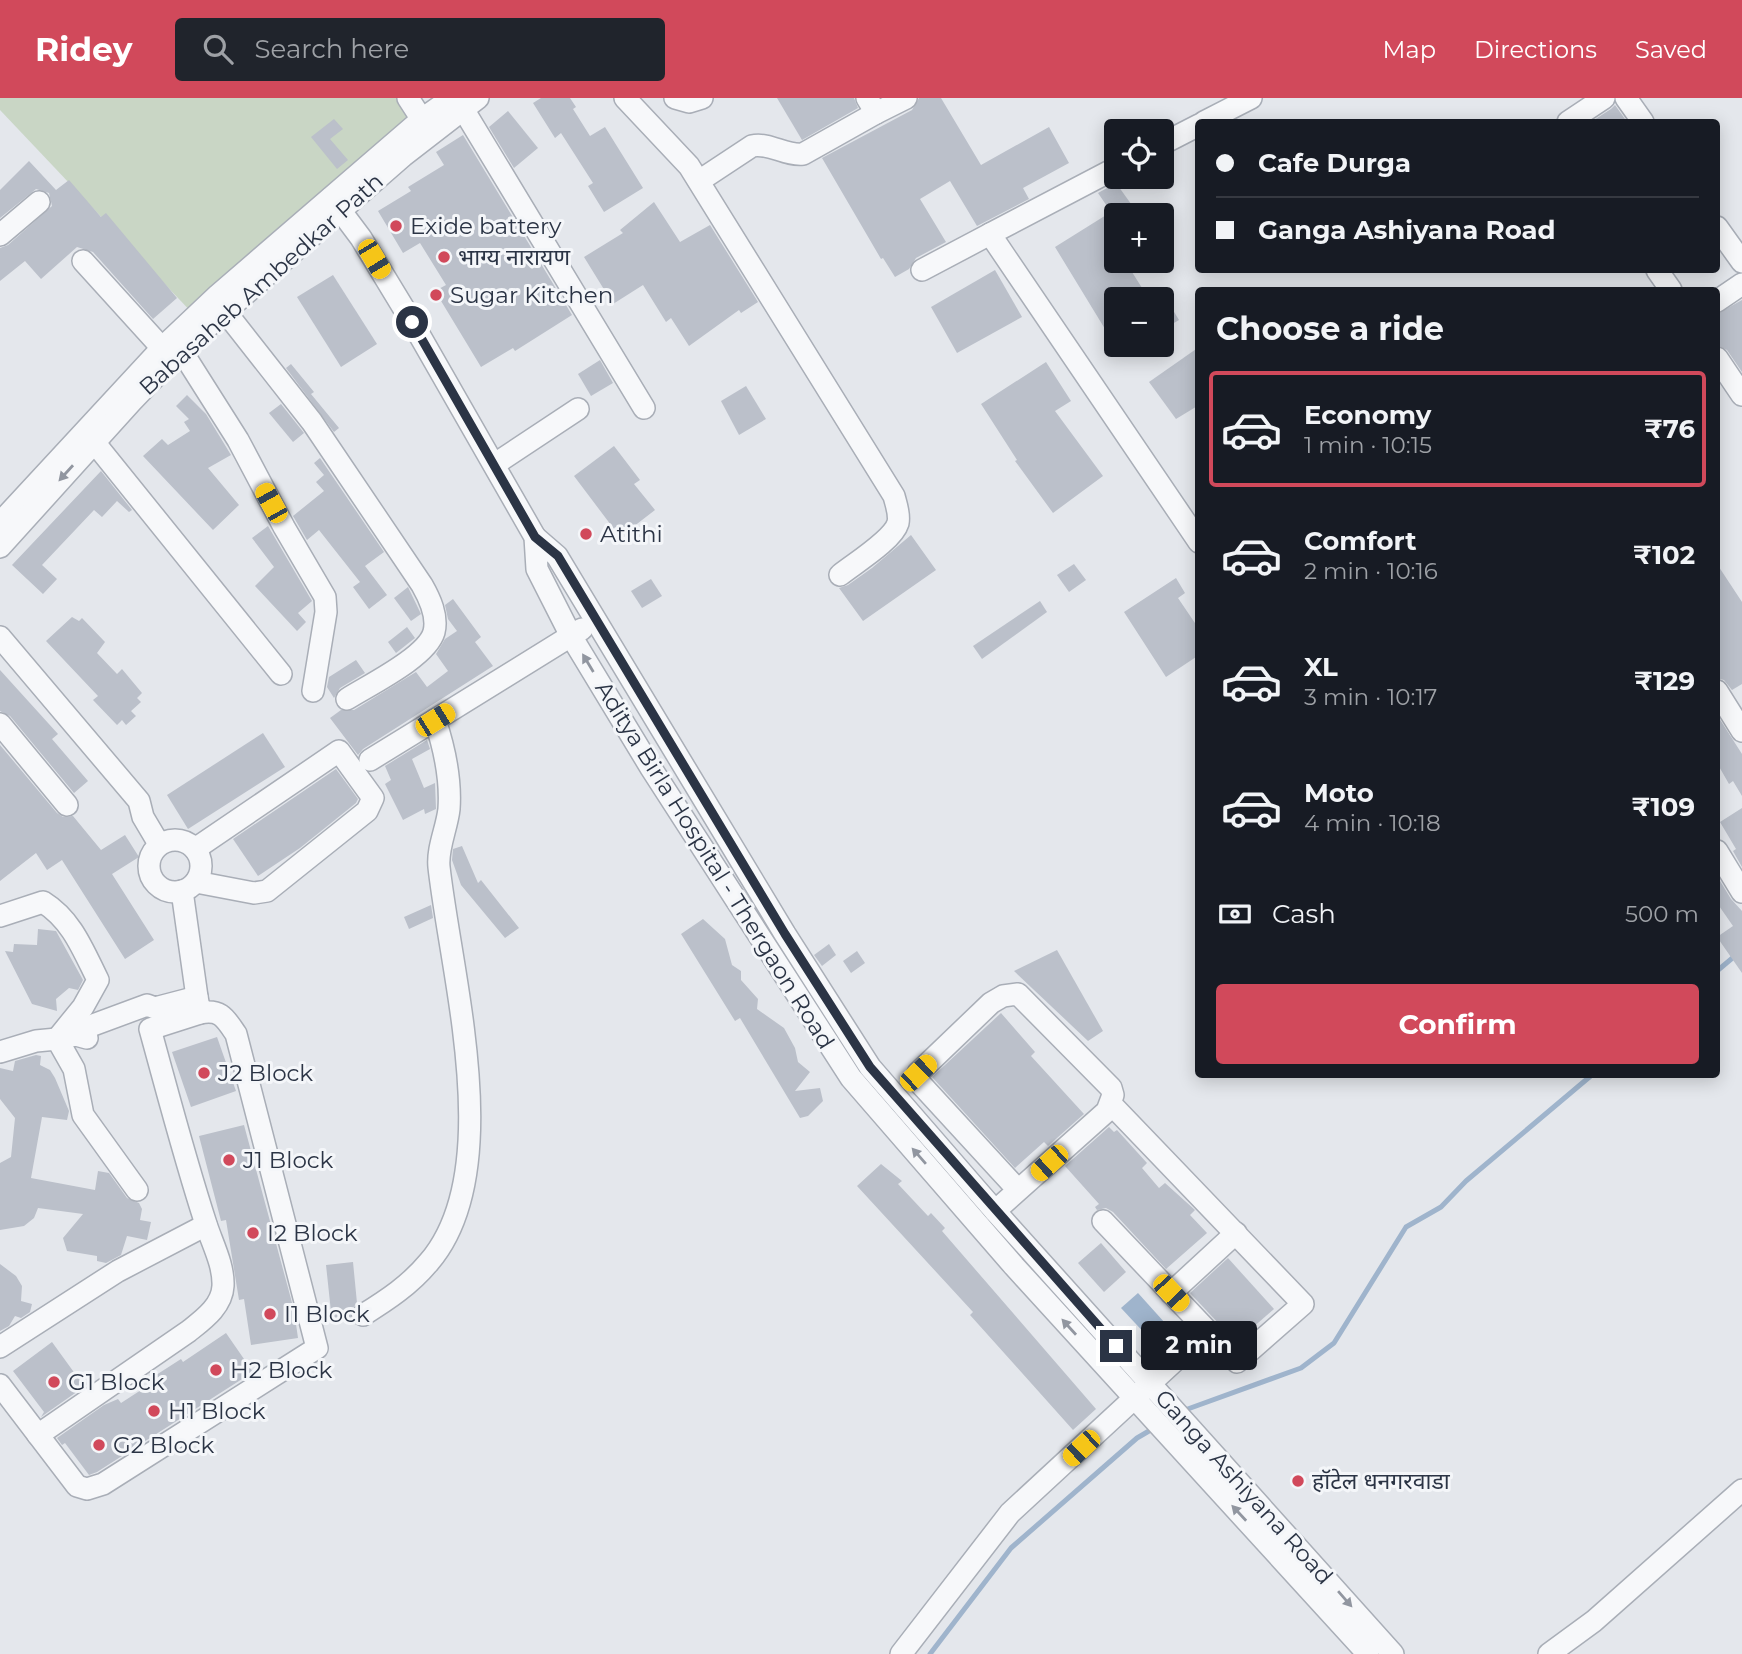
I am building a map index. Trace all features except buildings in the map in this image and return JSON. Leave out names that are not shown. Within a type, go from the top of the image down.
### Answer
[{"type":"street","points":[[408,98],[427,126]]},
{"type":"street","points":[[675,98],[690,102],[702,98]]},
{"type":"street","points":[[699,181],[752,146],[760,145],[791,155],[803,154],[871,106],[906,98]]},
{"type":"street","points":[[1210,119],[1251,98]]},
{"type":"street","points":[[1572,119],[1604,98]]},
{"type":"street","points":[[1626,98],[1641,119]]},
{"type":"street","points":[[632,100],[699,181],[894,496],[898,523],[890,536],[840,575]]},
{"type":"street","points":[[463,101],[644,408]]},
{"type":"street","name":"Babasaheb Ambedkar Path","points":[[0,523],[171,349],[427,126],[463,101]]},
{"type":"street","points":[[1174,138],[1195,127]]},
{"type":"street","points":[[922,270],[1104,174]]},
{"type":"street","points":[[0,235],[39,202]]},
{"type":"street","name":"Babasaheb Ambedkar Path","points":[[0,547],[94,442],[171,349],[225,310],[337,204]]},
{"type":"street","name":"Aditya Birla Hospital - Thergaon Road","points":[[337,204],[369,250],[535,537],[537,569],[571,636],[651,768],[851,1078],[1134,1399],[1368,1654]]},
{"type":"street","points":[[1720,231],[1742,262]]},
{"type":"street","points":[[990,234],[1195,536]]},
{"type":"street","points":[[83,261],[171,349],[238,440],[325,597],[326,612],[313,691]]},
{"type":"street","points":[[1720,299],[1742,284]]},
{"type":"street","points":[[225,310],[312,422],[422,585],[432,605],[434,632],[425,647],[347,699]]},
{"type":"street","points":[[1720,362],[1742,395]]},
{"type":"street","points":[[495,464],[578,409]]},
{"type":"street","points":[[94,442],[281,674]]},
{"type":"street","name":"Ganga Ashiyana Road","points":[[535,537],[558,556],[798,956],[870,1067],[995,1211],[1394,1654]]},
{"type":"street","points":[[370,760],[596,620]]},
{"type":"street","points":[[0,637],[141,809],[159,844]]},
{"type":"street","points":[[0,659],[130,809],[141,809]]},
{"type":"street","points":[[1723,714],[1742,732]]},
{"type":"street","points":[[363,1315],[401,1290],[430,1261],[451,1227],[464,1180],[468,1120],[466,1060],[438,864],[449,809],[444,755],[435,720]]},
{"type":"street","points":[[0,724],[67,805]]},
{"type":"street","points":[[195,849],[339,751],[373,798],[367,811],[267,891],[254,893],[189,886],[164,890],[151,878],[149,860],[159,844],[174,839],[182,840],[195,849],[201,866],[189,886],[199,1005]]},
{"type":"street","points":[[1720,856],[1742,892]]},
{"type":"street","points":[[0,916],[43,902],[54,909],[74,931],[98,980],[67,1037],[83,1115],[137,1190]]},
{"type":"street","points":[[995,1211],[1018,1191],[1107,1111],[1111,1104],[1111,1088],[1018,994],[1003,996],[991,1003],[918,1073],[916,1079],[1018,1191]]},
{"type":"street","points":[[0,1052],[36,1041],[67,1037],[147,1005],[155,1008],[199,1005],[223,1015],[236,1034],[317,1348],[96,1487],[87,1489],[77,1486],[0,1385]]},
{"type":"street","points":[[38,1434],[189,1331],[211,1313],[220,1299],[223,1285],[221,1268],[206,1225],[150,1029],[199,1005]]},
{"type":"street","points":[[1103,1221],[1237,1362],[1303,1304],[1111,1104]]},
{"type":"street","points":[[0,1347],[118,1271],[206,1225]]},
{"type":"street","points":[[1171,1293],[1236,1233]]},
{"type":"street","points":[[901,1654],[1010,1513],[1207,1331]]},
{"type":"street","points":[[1549,1654],[1594,1621],[1742,1490]]},
{"type":"green space","points":[[0,98],[406,98],[422,119],[196,317],[0,110]]},
{"type":"water","points":[[1138,1293],[1165,1323],[1149,1338],[1121,1308]]},
{"type":"waterway","points":[[1720,968],[1742,950]]},
{"type":"waterway","points":[[1185,1410],[1301,1368],[1334,1343],[1406,1227],[1441,1207],[1466,1181],[1588,1078]]},
{"type":"waterway","points":[[930,1654],[1011,1548],[1137,1438],[1149,1431]]},
{"type":"place","name":"Exide battery","points":[[396,226]]},
{"type":"place","name":"भाग्य नारायण","points":[[444,257]]},
{"type":"place","name":"Sugar Kitchen","points":[[436,295]]},
{"type":"place","name":"Atithi","points":[[586,534]]},
{"type":"place","name":"J2 Block","points":[[204,1073]]},
{"type":"place","name":"J1 Block","points":[[229,1160]]},
{"type":"place","name":"I2 Block","points":[[253,1233]]},
{"type":"place","name":"I1 Block","points":[[270,1314]]},
{"type":"place","name":"H2 Block","points":[[216,1370]]},
{"type":"place","name":"G1 Block","points":[[54,1382]]},
{"type":"place","name":"H1 Block","points":[[154,1411]]},
{"type":"place","name":"G2 Block","points":[[99,1445]]},
{"type":"place","name":"हॉटेल धनगरवाडा","points":[[1298,1481]]},
{"type":"route","points":[[412,322],[535,537],[558,556],[785,934],[870,1067],[1116,1346]]}]
